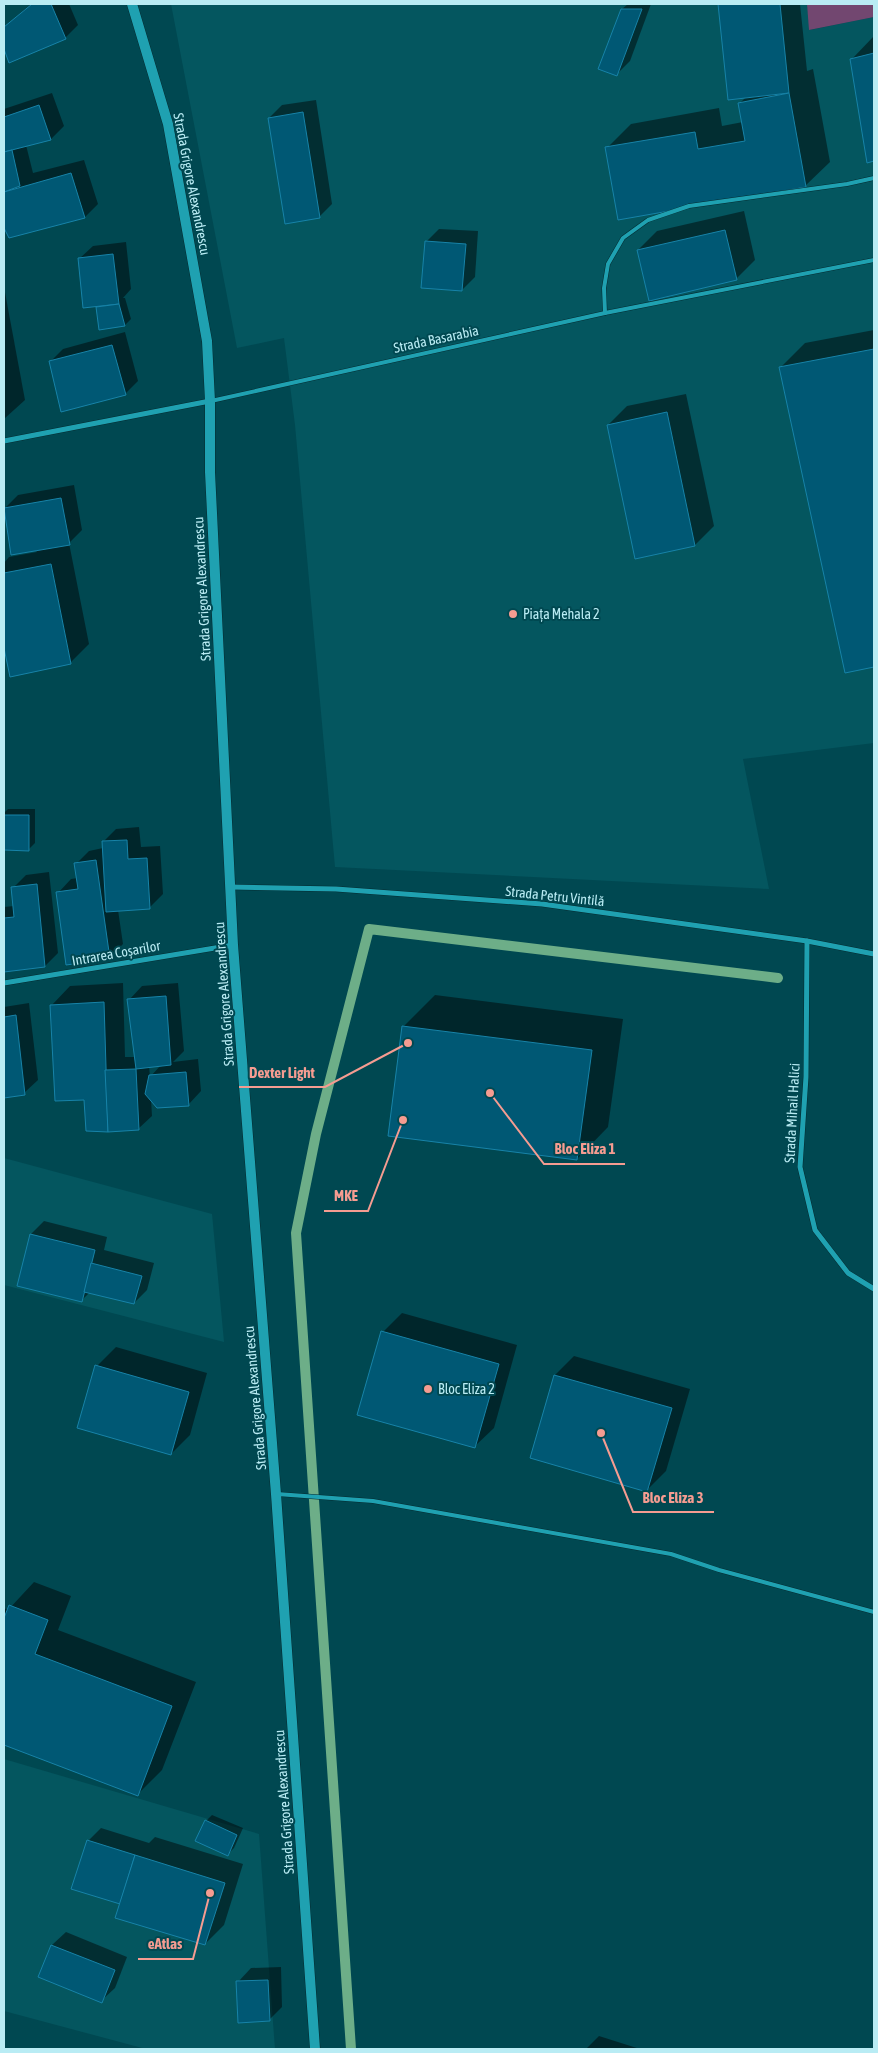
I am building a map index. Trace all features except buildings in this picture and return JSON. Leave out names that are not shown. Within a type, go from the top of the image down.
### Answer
[{"type":"street","name":"Strada Grigore Alexandrescu","points":[[132,4],[168,124],[208,341],[210,472],[233,945],[276,1494],[315,2049]]},
{"type":"street","name":"Strada Basarabia","points":[[4,441],[210,401]]},
{"type":"street","name":"Strada Petru Vintilă","points":[[231,887],[336,889],[542,904],[807,941],[874,954]]},
{"type":"street","name":"Strada Mihail Halici","points":[[807,941],[806,1076],[800,1167],[815,1230],[848,1273],[874,1289]]},
{"type":"street","name":"Intrarea Coșarilor","points":[[4,984],[233,945]]},
{"type":"lane","points":[[605,313],[604,288],[608,264],[623,238],[648,220],[689,206],[847,184],[874,178]]},
{"type":"lane","name":"Strada Basarabia","points":[[210,401],[605,313],[874,260]]},
{"type":"lane","points":[[276,1494],[374,1501],[671,1554],[719,1570],[874,1612]]},
{"type":"shaded area","points":[[171,4],[807,4],[810,30],[874,17],[874,743],[743,759],[769,889],[335,867],[295,425],[284,338],[237,348]]},
{"type":"shaded area","points":[[807,4],[874,4],[874,17],[809,30]]},
{"type":"shaded area","points":[[4,1158],[212,1214],[224,1342],[4,1285]]},
{"type":"shaded area","points":[[4,1759],[259,1834],[275,2049],[146,2049],[4,2011]]},
{"type":"waterway","points":[[351,2049],[296,1233],[316,1134],[369,929],[778,978]]},
{"type":"place","name":"Piața Mehala 2","points":[[513,614]]},
{"type":"place","name":"Dexter Light","points":[[408,1043]]},
{"type":"place","name":"Bloc Eliza 1","points":[[490,1093]]},
{"type":"place","name":"MKE","points":[[403,1120]]},
{"type":"place","name":"Bloc Eliza 2","points":[[428,1389]]},
{"type":"place","name":"Bloc Eliza 3","points":[[601,1433]]},
{"type":"place","name":"eAtlas","points":[[210,1893]]}]
